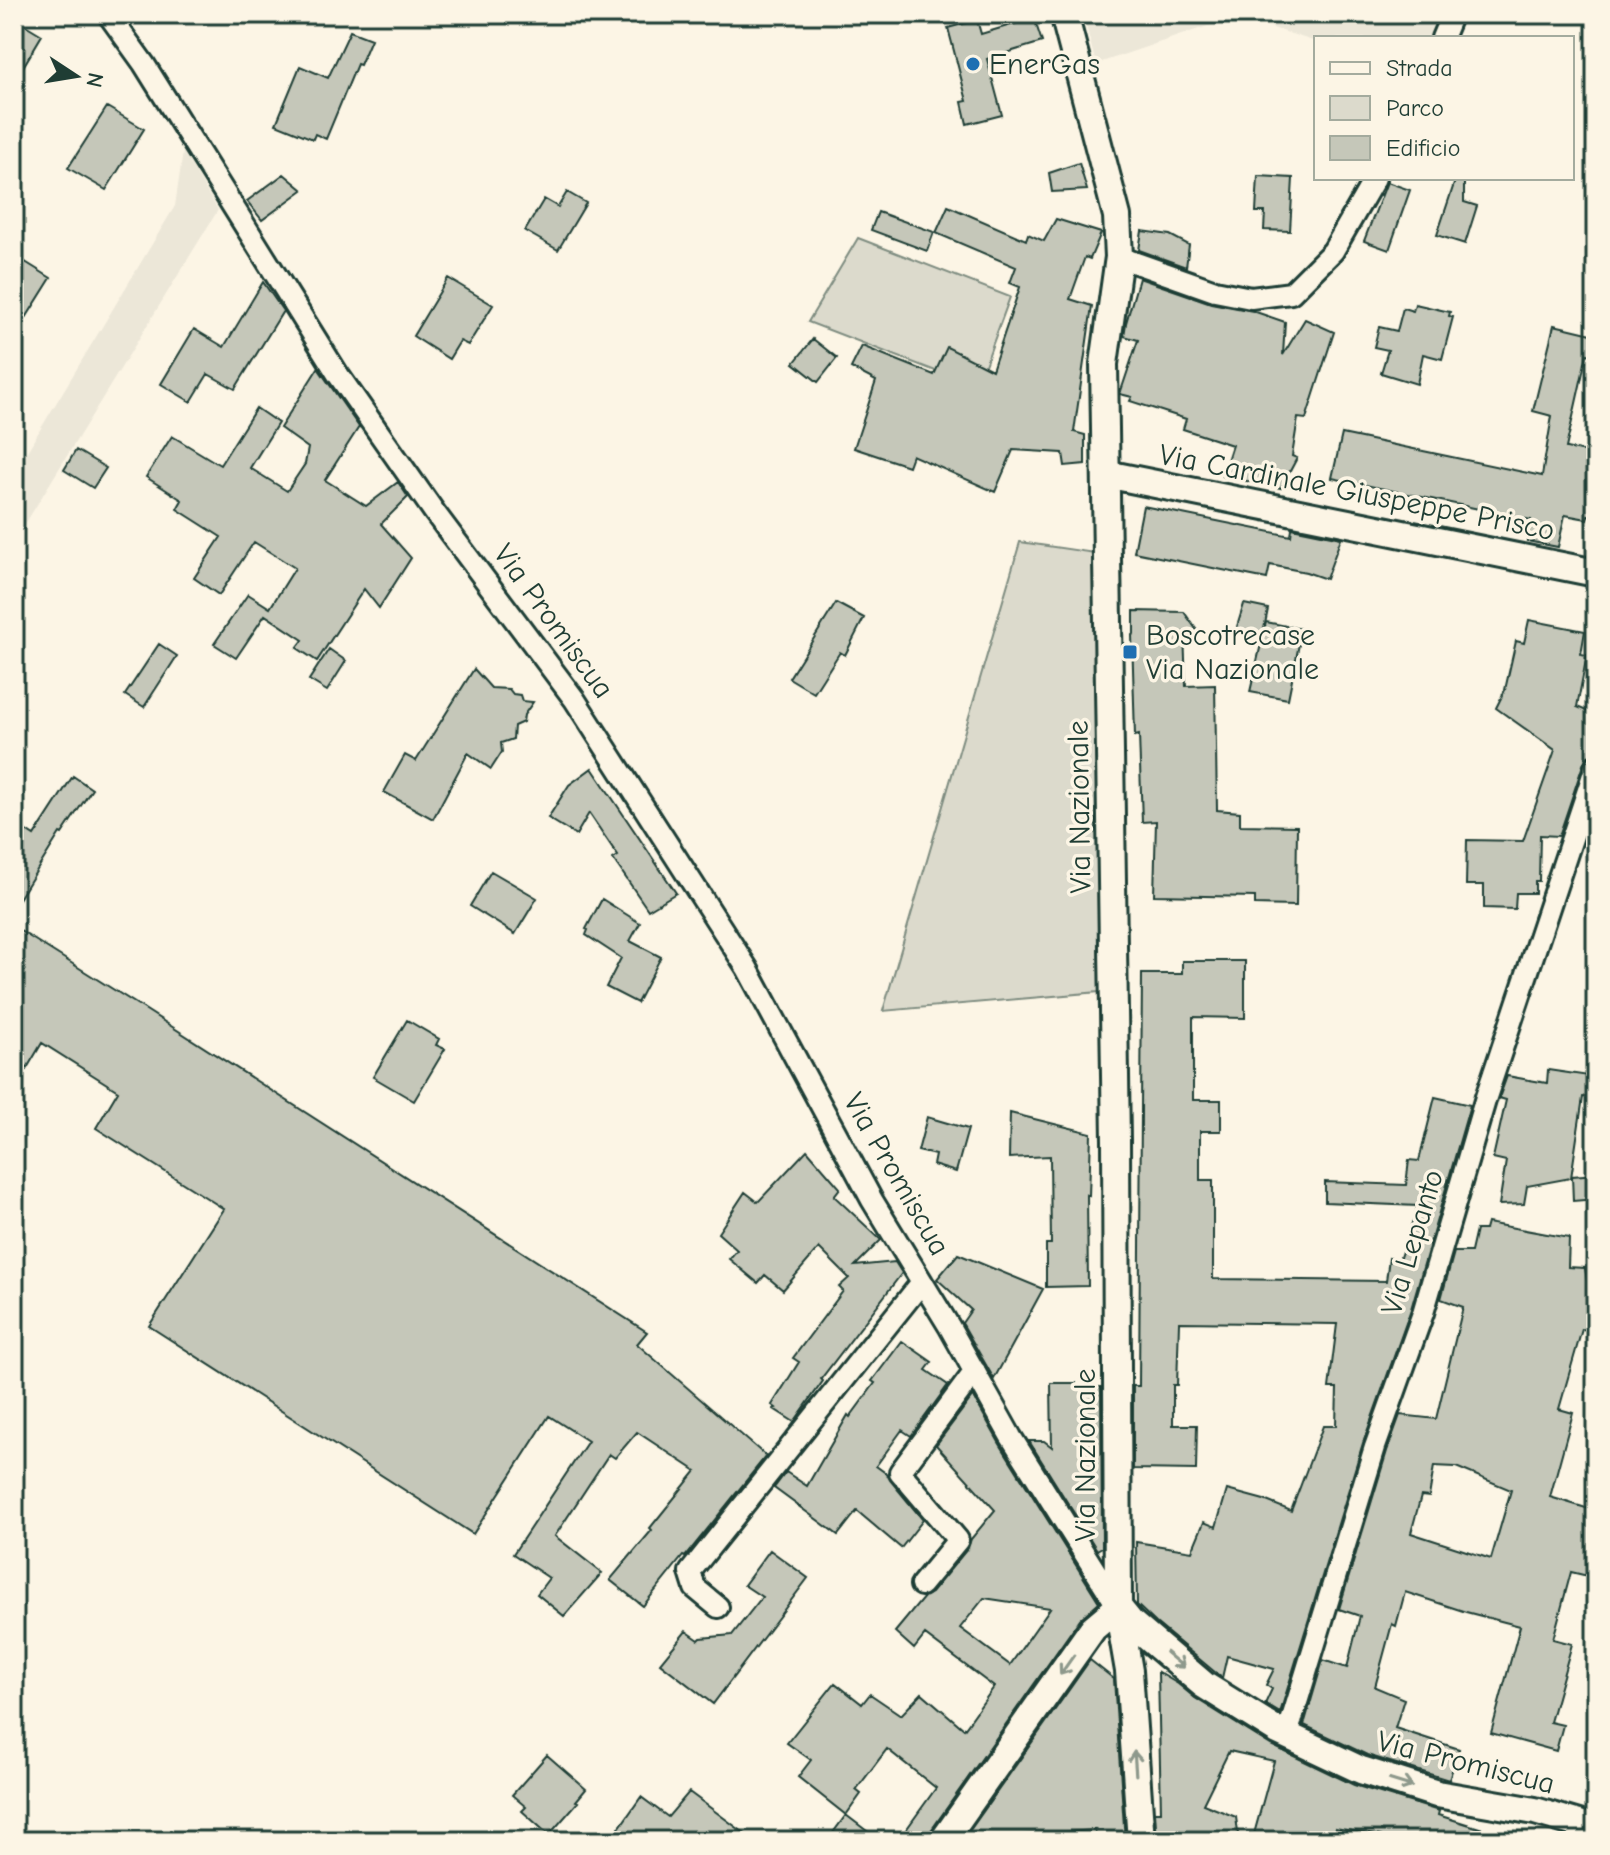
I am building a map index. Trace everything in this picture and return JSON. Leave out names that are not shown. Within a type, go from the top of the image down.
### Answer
[{"type":"street","name":"Via Promiscua","points":[[108,14],[144,64],[337,373],[435,513],[575,700],[747,968],[872,1200],[1011,1437],[1131,1623],[1204,1685],[1287,1735],[1361,1770],[1437,1794],[1535,1811],[1596,1829]]},
{"type":"street","name":"Via Nazionale","points":[[1064,14],[1117,216],[1119,257],[1104,364],[1116,1155],[1118,1607],[1129,1671],[1141,1841]]},
{"type":"street","points":[[1443,36],[1452,14]]},
{"type":"street","points":[[1119,257],[1215,291],[1251,298],[1291,293],[1333,251],[1374,180]]},
{"type":"street","name":"Via Cardinale Giuspeppe Prisco","points":[[1106,474],[1596,573]]},
{"type":"street","name":"Via Lepanto","points":[[1287,1735],[1375,1447],[1423,1313],[1486,1097],[1596,766]]},
{"type":"street","name":"Via Promiscua","points":[[718,1607],[695,1588],[690,1572],[922,1282]]},
{"type":"street","points":[[921,1585],[958,1540],[900,1472],[975,1371]]},
{"type":"street","points":[[943,1841],[1093,1628],[1118,1607]]},
{"type":"shaded area","points":[[1083,14],[1441,14],[1433,36],[1314,36],[1314,41],[1237,16],[1096,64]]},
{"type":"shaded area","points":[[183,152],[218,210],[14,542],[14,473],[175,206]]},
{"type":"green space","points":[[858,238],[1010,297],[977,387],[808,322]]},
{"type":"green space","points":[[1020,542],[1095,553],[1099,992],[883,1011]]},
{"type":"building","points":[[14,18],[42,35],[14,82]]},
{"type":"building","name":"EnerGas","points":[[1034,18],[1042,42],[987,59],[1002,115],[967,124],[962,102],[967,101],[948,28],[977,20],[981,34]]},
{"type":"building","points":[[350,31],[371,39],[360,65],[357,64],[326,139],[315,134],[313,139],[276,124],[300,66],[328,78]]},
{"type":"building","points":[[107,107],[144,129],[106,190],[68,168]]},
{"type":"building","points":[[1079,163],[1087,190],[1052,192],[1049,173]]},
{"type":"building","points":[[284,174],[303,190],[262,220],[247,201]]},
{"type":"building","points":[[1258,176],[1293,178],[1290,231],[1264,230],[1265,212],[1256,212]]},
{"type":"building","points":[[1455,180],[1464,180],[1464,202],[1477,206],[1465,244],[1437,235]]},
{"type":"building","points":[[1387,182],[1410,190],[1389,250],[1364,241]]},
{"type":"building","points":[[567,192],[586,203],[558,250],[525,231],[544,199],[558,207]]},
{"type":"building","points":[[948,206],[1026,240],[1028,234],[1044,241],[1056,219],[1101,233],[1090,259],[1085,257],[1070,299],[1092,306],[1074,432],[1085,435],[1085,464],[1065,466],[1063,453],[1013,450],[995,492],[912,455],[908,466],[854,448],[876,381],[851,368],[862,346],[934,375],[947,347],[992,370],[1020,287],[1010,283],[1016,267],[936,233]]},
{"type":"building","points":[[878,212],[934,232],[927,251],[871,230]]},
{"type":"building","points":[[1142,231],[1170,235],[1189,245],[1186,267],[1139,250]]},
{"type":"building","points":[[14,255],[51,278],[14,337]]},
{"type":"building","points":[[448,278],[493,305],[468,345],[460,341],[449,359],[413,336]]},
{"type":"building","points":[[1139,278],[1211,303],[1253,311],[1285,322],[1283,355],[1305,319],[1334,332],[1306,419],[1298,418],[1292,456],[1297,458],[1281,488],[1222,476],[1232,445],[1183,429],[1186,419],[1130,401],[1132,397],[1120,394],[1138,340],[1124,336]]},
{"type":"building","points":[[263,282],[283,311],[235,389],[208,374],[191,402],[161,384],[194,329],[224,347]]},
{"type":"building","points":[[1415,304],[1450,312],[1449,316],[1453,317],[1442,359],[1423,354],[1417,384],[1381,373],[1388,350],[1374,347],[1379,327],[1397,331],[1403,308],[1413,311]]},
{"type":"building","points":[[1554,325],[1596,335],[1596,356],[1587,354],[1566,448],[1596,454],[1596,517],[1588,515],[1587,519],[1565,515],[1558,547],[1527,541],[1531,520],[1332,478],[1342,434],[1542,476],[1552,416],[1533,411]]},
{"type":"building","points":[[813,339],[837,358],[818,382],[794,363]]},
{"type":"building","points":[[318,368],[359,427],[325,480],[366,506],[398,482],[408,497],[381,524],[411,558],[379,608],[364,589],[317,661],[297,648],[303,640],[265,615],[236,658],[214,644],[248,594],[270,608],[295,568],[254,542],[219,595],[194,578],[221,537],[177,509],[182,500],[146,477],[172,436],[220,465],[256,408],[278,423],[250,468],[287,491],[305,464],[308,448],[280,428]]},
{"type":"building","points":[[76,450],[106,468],[93,488],[64,470]]},
{"type":"building","points":[[1143,506],[1291,536],[1292,528],[1341,538],[1326,579],[1270,565],[1267,579],[1134,552]]},
{"type":"building","points":[[836,603],[864,618],[845,655],[840,652],[814,693],[789,678]]},
{"type":"building","points":[[1244,604],[1268,609],[1263,634],[1235,633]]},
{"type":"building","points":[[1134,611],[1184,612],[1198,632],[1184,632],[1186,686],[1215,685],[1217,810],[1240,812],[1240,825],[1297,826],[1296,906],[1255,905],[1255,897],[1154,895],[1156,821],[1142,822],[1139,735],[1135,736]]},
{"type":"building","points":[[1529,620],[1585,631],[1581,654],[1587,655],[1577,707],[1596,715],[1596,753],[1584,762],[1559,836],[1540,835],[1539,881],[1535,881],[1535,893],[1516,893],[1515,909],[1484,908],[1484,885],[1466,885],[1467,840],[1523,841],[1555,750],[1496,708],[1505,690],[1516,641],[1524,643]]},
{"type":"building","points":[[1266,622],[1302,629],[1288,699],[1250,692]]},
{"type":"building","points":[[159,644],[177,656],[144,707],[125,695]]},
{"type":"building","points":[[329,649],[346,661],[327,691],[309,680]]},
{"type":"building","points":[[474,669],[491,688],[509,689],[513,694],[520,695],[522,701],[533,702],[523,722],[514,726],[513,739],[501,743],[502,752],[491,769],[468,753],[433,819],[384,792],[405,755],[416,761]]},
{"type":"building","points":[[592,768],[676,893],[648,910],[613,859],[618,856],[589,813],[576,835],[548,818],[569,785]]},
{"type":"building","points":[[73,776],[92,789],[60,833],[14,907],[14,823],[34,836]]},
{"type":"building","points":[[491,871],[537,898],[515,934],[470,906]]},
{"type":"building","points":[[602,899],[640,923],[630,941],[661,957],[637,1003],[606,987],[621,958],[586,935],[586,929]]},
{"type":"building","points":[[14,927],[647,1332],[637,1344],[766,1456],[643,1606],[610,1580],[696,1471],[637,1432],[615,1458],[609,1454],[555,1536],[602,1573],[564,1616],[537,1594],[549,1578],[513,1554],[588,1441],[549,1416],[473,1534],[149,1326],[224,1209],[96,1128],[118,1091],[42,1043],[14,1090]]},
{"type":"building","points":[[1182,961],[1245,961],[1245,1018],[1193,1017],[1193,1100],[1221,1100],[1221,1131],[1200,1131],[1200,1180],[1213,1180],[1213,1279],[1386,1281],[1389,1258],[1399,1260],[1418,1206],[1325,1202],[1325,1182],[1406,1185],[1409,1160],[1419,1161],[1435,1097],[1470,1105],[1411,1309],[1363,1443],[1280,1713],[1265,1704],[1272,1689],[1266,1685],[1274,1669],[1227,1656],[1222,1678],[1137,1605],[1136,1542],[1192,1551],[1204,1522],[1216,1527],[1227,1490],[1291,1511],[1323,1426],[1336,1426],[1337,1388],[1329,1388],[1337,1324],[1179,1322],[1173,1425],[1197,1425],[1196,1470],[1133,1469],[1133,1386],[1139,1386],[1142,974],[1182,974]]},
{"type":"building","points":[[407,1020],[439,1039],[436,1045],[445,1049],[414,1101],[373,1077]]},
{"type":"building","points":[[1548,1070],[1596,1077],[1596,1098],[1583,1097],[1571,1178],[1527,1186],[1524,1204],[1499,1205],[1506,1161],[1493,1158],[1506,1100],[1499,1098],[1507,1076],[1547,1083]]},
{"type":"building","points":[[1010,1113],[1091,1133],[1087,1195],[1088,1286],[1046,1287],[1046,1244],[1051,1244],[1050,1156],[1009,1158]]},
{"type":"building","points":[[927,1117],[968,1129],[956,1172],[933,1165],[935,1155],[918,1151]]},
{"type":"building","points":[[807,1150],[840,1188],[834,1196],[881,1240],[855,1266],[895,1262],[902,1273],[821,1379],[823,1381],[794,1422],[772,1405],[799,1362],[793,1358],[843,1291],[839,1287],[849,1278],[819,1248],[783,1290],[765,1275],[758,1283],[729,1259],[737,1250],[718,1233],[745,1192],[758,1202]]},
{"type":"building","points":[[1596,1174],[1596,1199],[1573,1201],[1572,1176]]},
{"type":"building","points":[[1487,1223],[1569,1238],[1568,1267],[1585,1268],[1587,1280],[1596,1280],[1596,1331],[1582,1329],[1559,1409],[1573,1413],[1550,1497],[1596,1511],[1596,1578],[1571,1572],[1553,1639],[1572,1644],[1550,1722],[1563,1725],[1556,1751],[1491,1733],[1520,1626],[1405,1592],[1396,1626],[1392,1624],[1375,1687],[1404,1699],[1395,1728],[1459,1749],[1449,1780],[1367,1755],[1304,1725],[1323,1660],[1347,1668],[1360,1616],[1339,1609],[1400,1415],[1436,1419],[1463,1307],[1441,1299],[1454,1252],[1471,1252],[1476,1230],[1485,1230]],"holes":[[[1434,1466],[1456,1467],[1511,1490],[1491,1559],[1411,1533],[1421,1496],[1429,1497]]]},
{"type":"building","points":[[958,1254],[1043,1289],[994,1379],[962,1323],[971,1310],[937,1279]]},
{"type":"building","points":[[902,1341],[932,1362],[926,1370],[948,1385],[911,1436],[902,1430],[876,1466],[887,1474],[923,1520],[901,1548],[857,1511],[838,1535],[774,1488],[786,1472],[807,1486],[848,1415],[850,1417],[875,1383],[872,1381]]},
{"type":"building","points":[[1051,1383],[1076,1383],[1076,1388],[1101,1387],[1102,1547],[1097,1550],[1029,1441],[1044,1441],[1052,1447]]},
{"type":"building","points":[[973,1396],[1099,1602],[1080,1619],[930,1832],[927,1841],[898,1841],[936,1788],[887,1749],[856,1790],[861,1794],[846,1815],[798,1777],[811,1760],[787,1743],[835,1683],[862,1704],[870,1694],[901,1715],[922,1693],[964,1729],[994,1687],[925,1635],[914,1649],[895,1632],[968,1548],[971,1539],[995,1510],[936,1445]],"holes":[[[984,1598],[1050,1608],[1010,1665],[960,1628]]]},
{"type":"building","points":[[770,1550],[808,1578],[713,1704],[660,1663],[686,1631],[699,1640],[732,1635],[762,1597],[744,1585]]},
{"type":"building","points":[[1090,1660],[1114,1679],[1125,1841],[1096,1841],[1095,1830],[971,1841],[968,1833]]},
{"type":"building","points":[[1158,1672],[1271,1745],[1354,1785],[1439,1811],[1438,1815],[1505,1836],[1504,1841],[1380,1841],[1381,1836],[1335,1828],[1333,1841],[1285,1841],[1254,1834],[1274,1761],[1229,1751],[1203,1804],[1236,1817],[1239,1841],[1157,1841],[1155,1812],[1161,1812]]},
{"type":"building","points":[[547,1755],[586,1789],[549,1835],[522,1811],[526,1807],[512,1795]]},
{"type":"building","points":[[689,1792],[755,1841],[610,1841],[641,1797],[668,1817]]},
{"type":"building","points":[[846,1815],[880,1841],[827,1841]]},
{"type":"place","name":"EnerGas","points":[[973,64]]},
{"type":"place","name":"Boscotrecase Via Nazionale","points":[[1130,652]]}]
